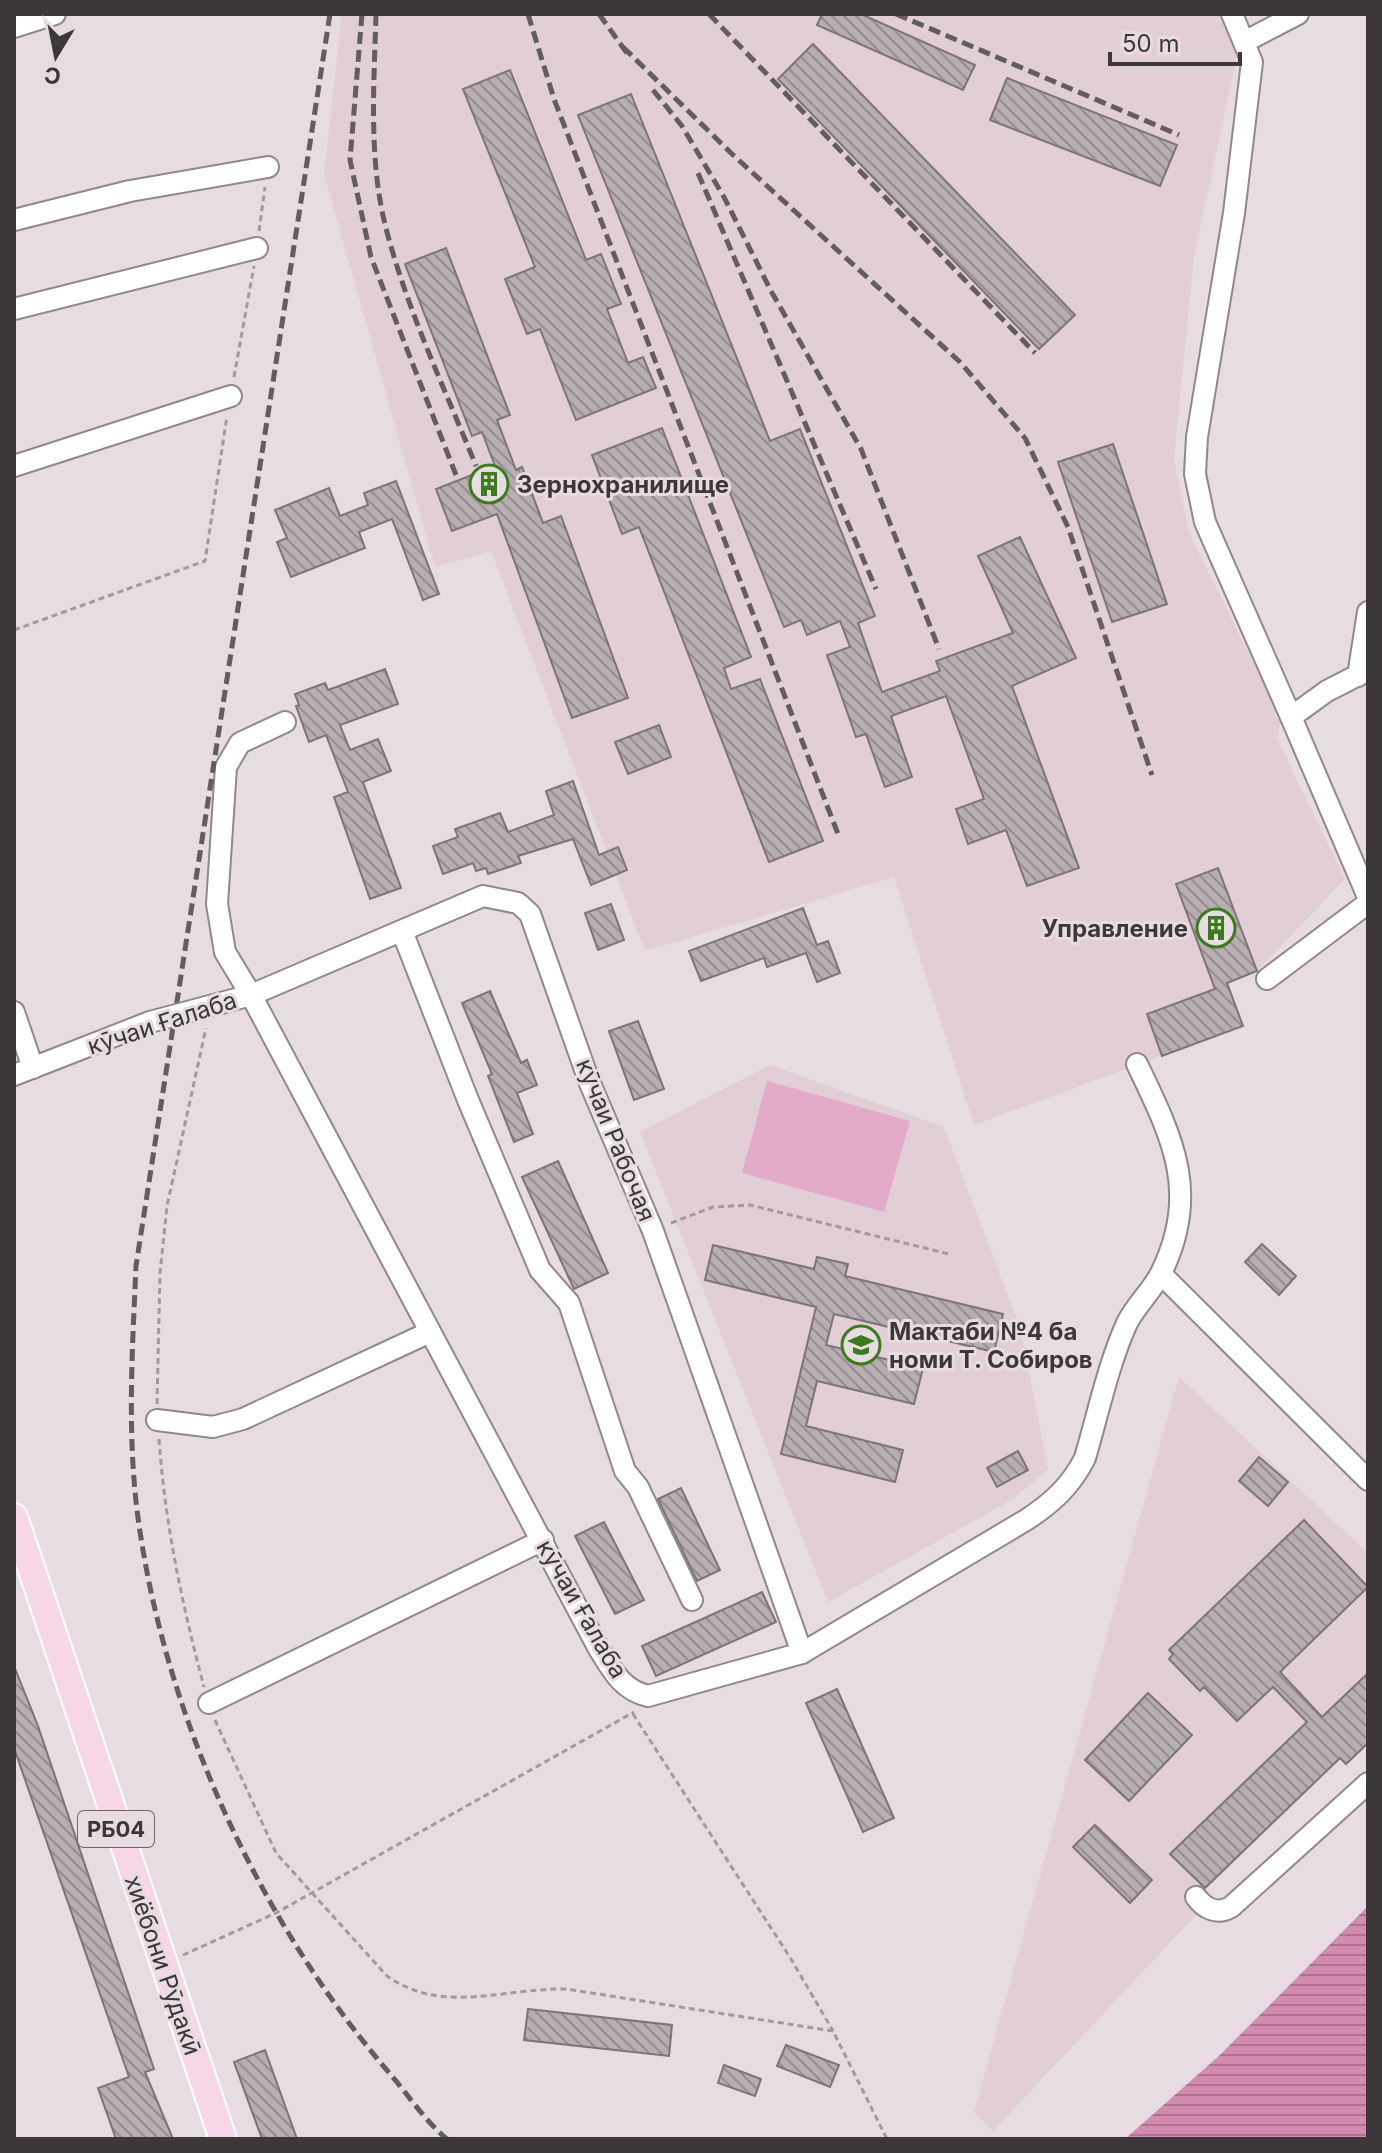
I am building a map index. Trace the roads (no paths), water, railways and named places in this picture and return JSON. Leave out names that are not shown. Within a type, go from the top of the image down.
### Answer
[{"type":"main road","name":"хиёбони Рӯдакӣ","points":[[14,1517],[22,1570],[223,2139]]},
{"type":"street","points":[[14,27],[55,14]]},
{"type":"street","points":[[1232,14],[1246,41],[1252,62],[1234,213],[1197,437],[1195,474],[1205,522],[1368,900],[1267,979]]},
{"type":"street","points":[[1246,41],[1298,14]]},
{"type":"street","points":[[14,220],[130,191],[268,167]]},
{"type":"street","points":[[14,309],[257,248]]},
{"type":"street","points":[[14,466],[231,396]]},
{"type":"street","points":[[1291,717],[1327,691],[1363,673],[1368,612]]},
{"type":"street","points":[[251,995],[225,952],[217,904],[226,767],[240,743],[285,722]]},
{"type":"street","name":"кӯчаи Рабочая","points":[[251,995],[483,896],[518,903],[530,914],[589,1081],[653,1231],[802,1653]]},
{"type":"street","points":[[402,931],[468,1100],[540,1270],[569,1303],[625,1471],[638,1487],[692,1600]]},
{"type":"street","name":"кӯчаи Ғалаба","points":[[24,1072],[150,1022],[251,995],[599,1649],[618,1679],[638,1694],[663,1694],[802,1653],[859,1622],[1053,1502],[1075,1478],[1085,1458],[1128,1322],[1161,1274],[1181,1213],[1181,1174],[1172,1136],[1137,1064]]},
{"type":"street","points":[[14,1012],[24,1072]]},
{"type":"street","points":[[1161,1274],[1368,1480]]},
{"type":"street","points":[[157,1420],[213,1427],[243,1419],[430,1332]]},
{"type":"street","points":[[209,1703],[543,1540]]},
{"type":"street","points":[[1196,1897],[1209,1909],[1224,1911],[1231,1907],[1368,1783]]},
{"type":"railway","points":[[330,14],[136,1266],[131,1402],[133,1470],[141,1538],[155,1610],[200,1754],[230,1824],[264,1892],[345,2018],[425,2117],[447,2139]]},
{"type":"railway","points":[[362,14],[350,160],[371,257],[456,475]]},
{"type":"railway","points":[[376,14],[374,124],[381,205],[405,291],[476,466]]},
{"type":"railway","points":[[528,14],[554,99],[838,834]]},
{"type":"railway","points":[[599,14],[629,56]]},
{"type":"railway","points":[[709,14],[1035,353]]},
{"type":"railway","points":[[896,14],[1179,135]]},
{"type":"railway","points":[[623,47],[732,154],[960,362],[1025,438],[1068,527],[1152,775]]},
{"type":"railway","points":[[653,90],[682,126],[724,197],[771,291],[861,449],[939,649]]},
{"type":"railway","points":[[698,173],[876,589]]},
{"type":"place","name":"Зернохранилище","points":[[489,484]]},
{"type":"place","name":"Управление","points":[[1216,928]]},
{"type":"place","name":"Мактаби №4 ба номи Т. Собиров","points":[[861,1345]]}]
